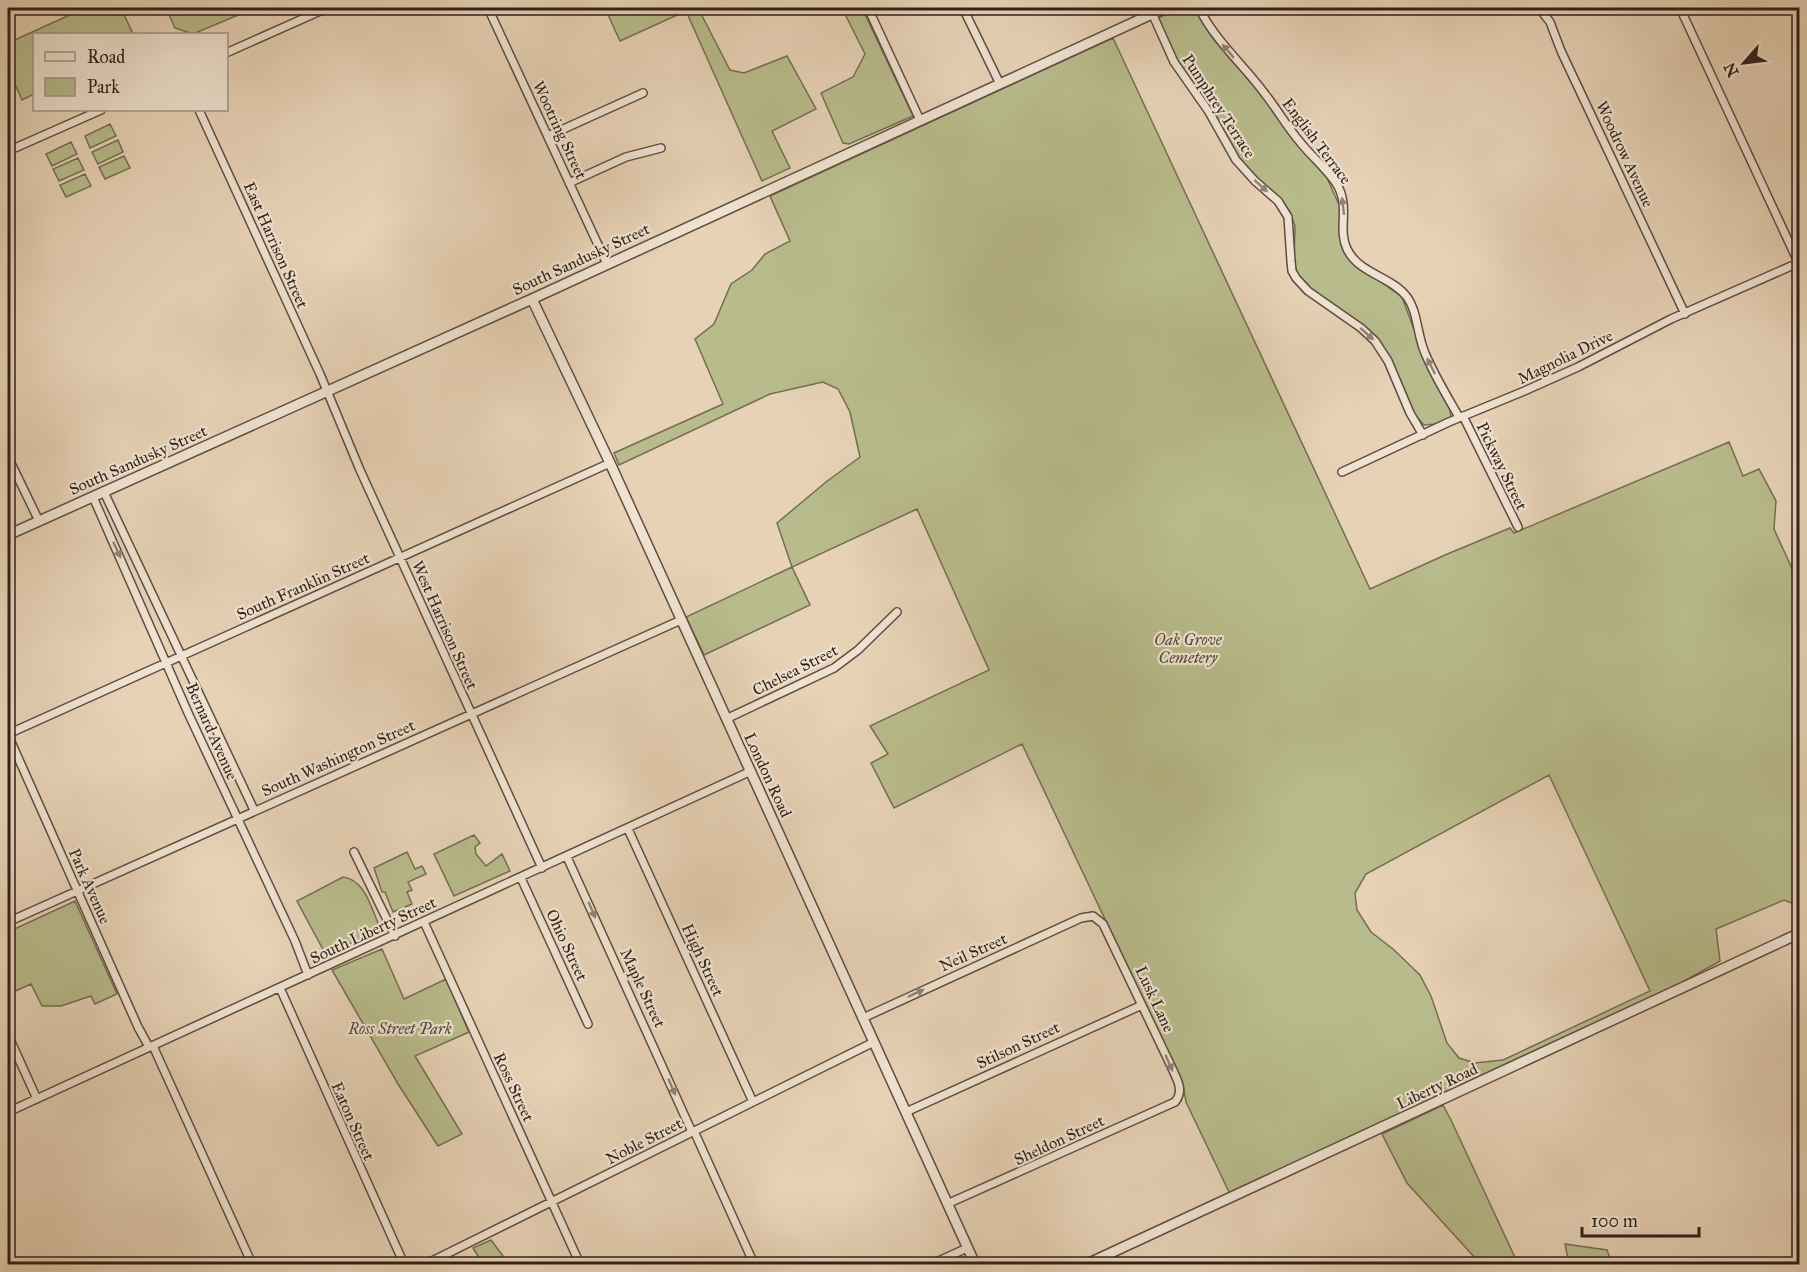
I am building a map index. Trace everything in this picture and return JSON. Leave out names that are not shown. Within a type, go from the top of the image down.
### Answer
[{"type":"street","points":[[228,52],[327,8]]},
{"type":"street","name":"Wootring Street","points":[[488,8],[607,264]]},
{"type":"street","points":[[868,8],[921,120]]},
{"type":"street","points":[[963,8],[1000,84]]},
{"type":"street","name":"South Sandusky Street","points":[[8,536],[1165,8]]},
{"type":"street","name":"English Terrace","points":[[1198,8],[1222,44],[1337,185],[1343,201],[1344,238],[1348,251],[1361,266],[1395,286],[1406,296],[1410,302],[1424,352],[1461,416]]},
{"type":"street","name":"Woodrow Avenue","points":[[1539,8],[1550,21],[1561,51],[1684,314]]},
{"type":"street","points":[[1680,8],[1799,265]]},
{"type":"street","name":"Pumphrey Terrace","points":[[1152,13],[1174,62],[1209,112],[1236,160],[1278,201],[1288,216],[1292,271],[1296,279],[1308,291],[1376,341],[1423,435]]},
{"type":"street","points":[[548,136],[644,93]]},
{"type":"street","points":[[8,150],[98,111]]},
{"type":"street","name":"East Harrison Street","points":[[199,111],[327,392]]},
{"type":"street","points":[[569,183],[626,157],[661,148]]},
{"type":"street","name":"Magnolia Drive","points":[[1342,472],[1461,416],[1522,393],[1684,314],[1799,265]]},
{"type":"street","name":"London Road","points":[[532,298],[610,463],[975,1264]]},
{"type":"street","name":"West Harrison Street","points":[[327,392],[360,470],[542,868]]},
{"type":"street","name":"Pickway Street","points":[[1461,416],[1518,528]]},
{"type":"street","points":[[8,457],[39,521]]},
{"type":"street","name":"South Franklin Street","points":[[8,734],[610,463]]},
{"type":"street","name":"Bernard Avenue","points":[[104,492],[254,810]]},
{"type":"street","name":"Bernard Avenue","points":[[93,497],[237,818],[291,932],[308,975]]},
{"type":"street","name":"Chelsea Street","points":[[726,719],[834,668],[858,650],[897,612]]},
{"type":"street","name":"South Washington Street","points":[[8,922],[681,620]]},
{"type":"street","name":"Park Avenue","points":[[8,734],[138,1027],[151,1047],[252,1264]]},
{"type":"street","name":"South Liberty Street","points":[[8,1112],[749,772]]},
{"type":"street","name":"High Street","points":[[628,829],[753,1102]]},
{"type":"street","points":[[354,852],[395,936]]},
{"type":"street","name":"Maple Street","points":[[567,857],[754,1264]]},
{"type":"street","name":"Ohio Street","points":[[521,878],[588,1024]]},
{"type":"street","name":"Neil Street","points":[[862,1018],[1081,918],[1097,917]]},
{"type":"street","name":"Lusk Lane","points":[[1097,917],[1103,924],[1142,1005],[1180,1088],[1179,1096]]},
{"type":"street","name":"Ross Street","points":[[424,922],[580,1264]]},
{"type":"street","name":"Liberty Road","points":[[1087,1264],[1800,933]]},
{"type":"street","name":"Eaton Street","points":[[280,988],[404,1264]]},
{"type":"street","name":"Stilson Street","points":[[906,1112],[1142,1005]]},
{"type":"street","points":[[8,1035],[37,1098]]},
{"type":"street","name":"Noble Street","points":[[426,1264],[874,1042]]},
{"type":"street","name":"Sheldon Street","points":[[947,1204],[1171,1104],[1179,1096]]},
{"type":"street","points":[[932,1264],[967,1248]]},
{"type":"green space","points":[[85,8],[121,8],[133,33],[33,33],[33,94],[22,100],[8,68],[8,43]]},
{"type":"green space","points":[[166,8],[255,8],[195,33],[175,28]]},
{"type":"green space","points":[[605,8],[698,8],[730,70],[744,73],[787,56],[816,109],[772,131],[790,168],[762,181],[686,11],[620,41]]},
{"type":"green space","points":[[842,8],[862,8],[913,116],[849,144],[843,143],[821,93],[853,77],[865,54]]},
{"type":"green space","points":[[1180,8],[1196,8],[1212,37],[1260,93],[1305,153],[1327,178],[1340,207],[1341,244],[1350,260],[1402,297],[1429,370],[1449,405],[1451,417],[1437,424],[1424,425],[1413,413],[1372,333],[1299,279],[1294,262],[1295,226],[1290,212],[1281,200],[1250,174],[1238,158],[1183,73],[1156,19]]},
{"type":"green space","name":"Oak Grove Cemetery","points":[[1113,38],[1370,589],[1510,528],[1514,533],[1729,442],[1743,476],[1759,469],[1776,501],[1774,529],[1799,584],[1799,906],[1784,900],[1716,929],[1720,961],[1665,992],[1230,1194],[1186,1102],[1183,1084],[1022,744],[894,808],[871,763],[888,754],[870,726],[989,670],[917,509],[792,567],[777,523],[860,457],[850,412],[838,389],[823,382],[770,394],[619,465],[614,453],[723,404],[695,339],[714,324],[731,284],[752,270],[765,254],[790,241],[770,196]],"holes":[[[1549,775],[1650,991],[1503,1060],[1475,1063],[1459,1058],[1447,1043],[1431,996],[1420,975],[1371,932],[1357,910],[1355,893],[1366,874]]]},
{"type":"green space","points":[[110,124],[116,136],[90,148],[85,136]]},
{"type":"green space","points":[[118,140],[123,152],[98,164],[92,152]]},
{"type":"green space","points":[[71,142],[77,154],[52,166],[46,154]]},
{"type":"green space","points":[[124,156],[130,168],[105,179],[99,167]]},
{"type":"green space","points":[[78,158],[84,170],[59,181],[53,169]]},
{"type":"green space","points":[[85,174],[91,186],[66,197],[60,185]]},
{"type":"green space","points":[[792,567],[810,605],[704,655],[686,617]]},
{"type":"green space","points":[[474,835],[480,843],[475,847],[476,854],[486,866],[502,854],[510,871],[454,896],[434,854]]},
{"type":"green space","points":[[407,852],[415,869],[422,866],[426,874],[408,882],[412,890],[407,892],[412,904],[393,912],[385,892],[382,892],[374,868]]},
{"type":"green space","points":[[343,877],[351,879],[362,889],[380,927],[379,931],[326,955],[297,901]]},
{"type":"green space","points":[[75,901],[117,994],[95,1004],[91,996],[61,1006],[42,1006],[31,984],[11,993],[13,998],[8,1000],[8,932]]},
{"type":"green space","name":"Ross Street Park","points":[[382,949],[404,999],[446,979],[469,1032],[415,1056],[462,1134],[438,1146],[398,1084],[332,970]]},
{"type":"green space","points":[[1443,1105],[1518,1264],[1482,1264],[1476,1259],[1407,1183],[1382,1134]]},
{"type":"green space","points":[[491,1240],[509,1264],[483,1264],[473,1248]]},
{"type":"green space","points":[[1565,1244],[1607,1250],[1612,1264],[1569,1264]]}]
